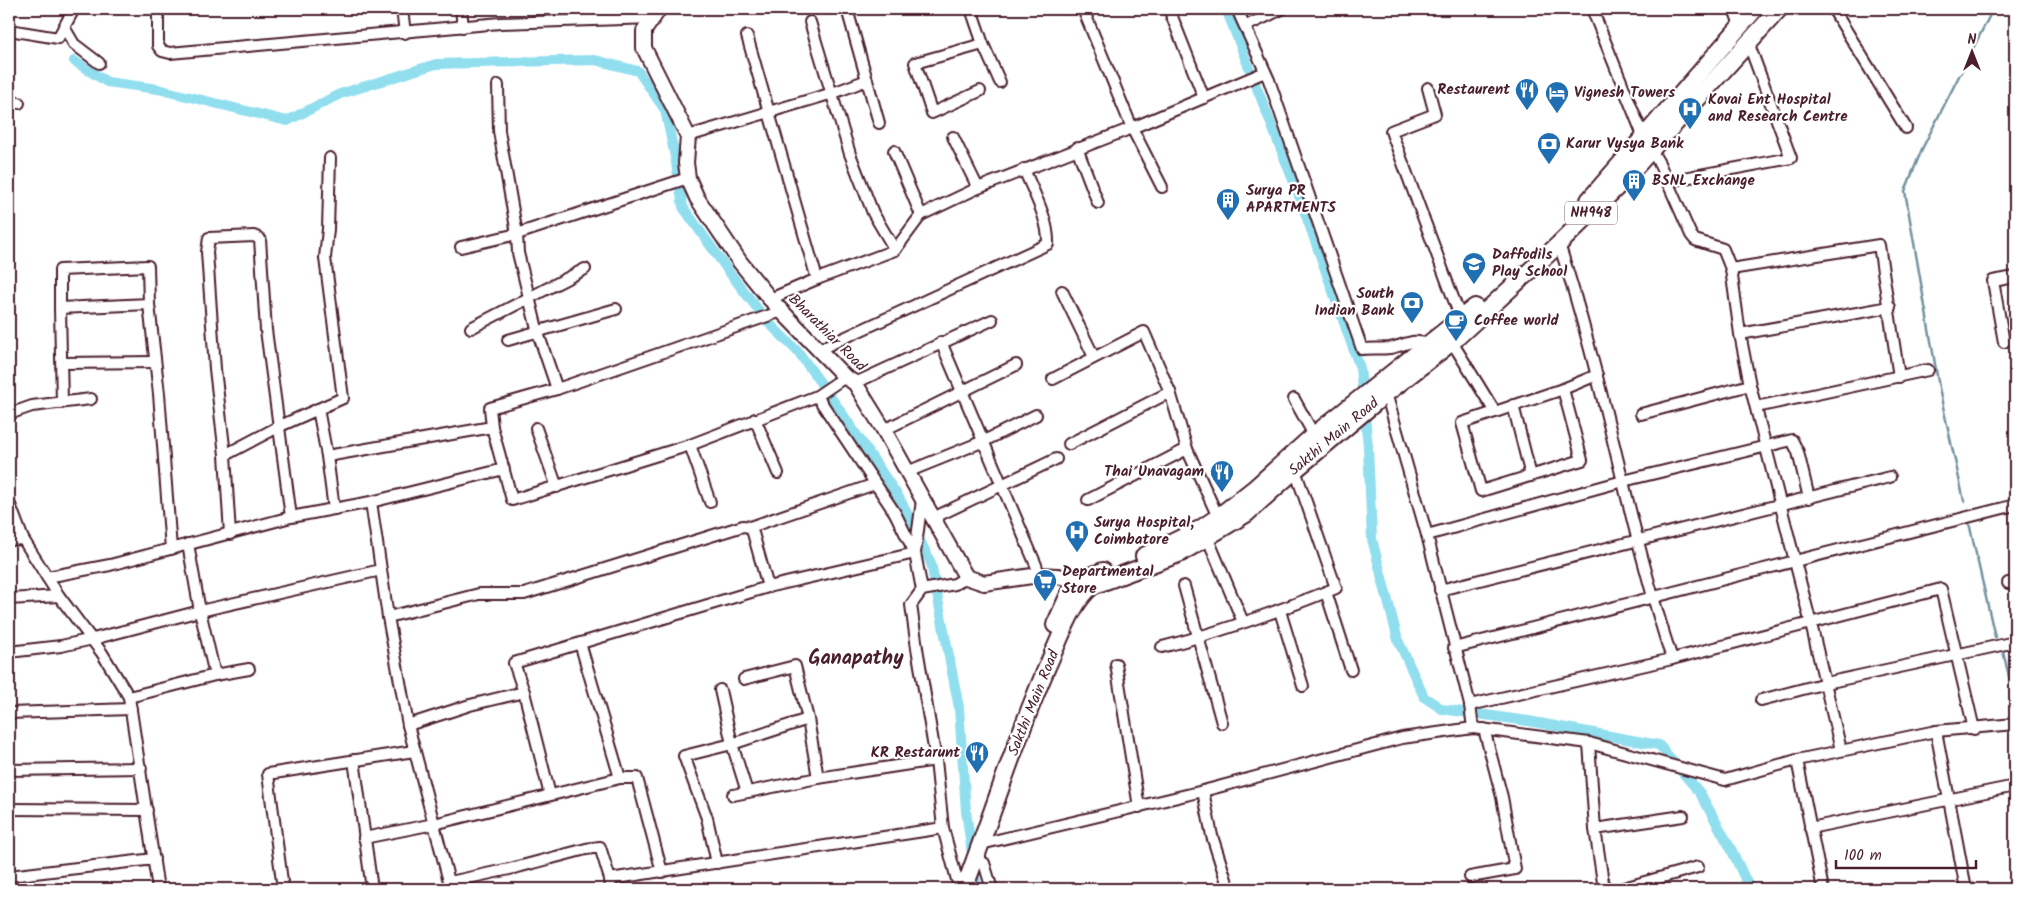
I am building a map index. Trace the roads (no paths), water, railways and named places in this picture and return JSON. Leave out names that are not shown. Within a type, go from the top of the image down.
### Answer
[{"type":"highway","name":"NH948","points":[[1383,390],[1429,344],[1524,264],[1647,143],[1755,9]]},
{"type":"highway","name":"Sakthi Main Road","points":[[967,870],[1030,705],[1085,592],[1086,583],[1181,553],[1208,539],[1246,514],[1295,470],[1345,419],[1452,342],[1559,244],[1620,184],[1647,143],[1779,9]]},
{"type":"highway","name":"NH948","points":[[1086,583],[1155,552],[1200,529],[1256,487],[1314,435],[1345,419]]},
{"type":"highway","points":[[967,870],[980,822],[1019,710],[1070,592],[1086,583]]},
{"type":"main road","points":[[656,13],[644,31],[644,48],[688,136]]},
{"type":"main road","name":"Bharathiar Road","points":[[688,136],[686,162],[688,178],[702,206],[740,262],[770,299],[848,380],[884,430],[933,518],[960,580]]},
{"type":"main road","points":[[960,580],[984,583],[1039,575],[1086,583]]},
{"type":"street","points":[[9,30],[58,38],[74,9]]},
{"type":"street","points":[[158,9],[158,46],[162,51],[170,53],[463,27],[656,13]]},
{"type":"street","points":[[402,9],[404,33]]},
{"type":"street","points":[[461,9],[463,27]]},
{"type":"street","points":[[847,9],[879,122]]},
{"type":"street","points":[[970,9],[1000,82]]},
{"type":"street","points":[[1083,9],[1132,128],[1162,187]]},
{"type":"street","points":[[1169,9],[1204,98]]},
{"type":"street","points":[[1237,9],[1265,73],[1362,349],[1390,348],[1411,341],[1429,344]]},
{"type":"street","points":[[1246,26],[1282,9]]},
{"type":"street","points":[[1592,9],[1647,143],[1668,181],[1695,240],[1723,249],[1731,269],[1740,334],[1750,385],[1781,503],[1841,750]]},
{"type":"street","points":[[1734,9],[1740,26]]},
{"type":"street","points":[[1833,9],[1906,128]]},
{"type":"street","points":[[810,22],[850,154],[873,213],[895,250]]},
{"type":"street","points":[[64,27],[74,44],[99,63]]},
{"type":"street","points":[[747,36],[817,279]]},
{"type":"street","points":[[1668,181],[1791,158],[1748,42]]},
{"type":"street","points":[[980,91],[932,113],[915,63],[983,44]]},
{"type":"street","points":[[770,299],[895,250],[921,215],[978,188],[1132,128],[1265,73]]},
{"type":"street","points":[[688,136],[833,94],[867,80]]},
{"type":"street","points":[[498,85],[499,131],[517,234],[518,253],[538,333],[557,389]]},
{"type":"street","points":[[1428,88],[1435,114],[1391,131],[1461,319]]},
{"type":"street","points":[[953,137],[978,188]]},
{"type":"street","points":[[1077,148],[1098,203]]},
{"type":"street","points":[[894,151],[921,215]]},
{"type":"street","points":[[225,455],[280,426],[343,398],[325,258],[328,229],[330,158]]},
{"type":"street","points":[[820,349],[1048,244],[1049,234],[1046,224],[1024,170]]},
{"type":"street","points":[[461,247],[517,234],[688,178]]},
{"type":"street","points":[[230,534],[225,455],[214,369],[207,252],[209,238],[254,236],[260,239],[266,330],[292,517]]},
{"type":"street","points":[[1559,244],[1598,375],[1637,540],[1652,597],[1672,659]]},
{"type":"street","points":[[1731,269],[1879,245],[1900,377]]},
{"type":"street","points":[[62,403],[60,270],[148,266],[149,304],[159,394],[171,549]]},
{"type":"street","points":[[471,328],[585,269]]},
{"type":"street","points":[[2004,342],[1993,281],[2015,277]]},
{"type":"street","points":[[1062,291],[1094,357]]},
{"type":"street","points":[[60,308],[149,304]]},
{"type":"street","points":[[1740,334],[1890,307]]},
{"type":"street","points":[[508,340],[538,333],[616,309]]},
{"type":"street","points":[[781,311],[557,389],[490,408],[492,427],[512,500],[690,445],[817,396],[848,380],[992,320]]},
{"type":"street","points":[[1053,378],[1144,332],[1170,392],[1187,449],[1218,517]]},
{"type":"street","points":[[942,342],[1039,575]]},
{"type":"street","points":[[1452,342],[1495,412]]},
{"type":"street","points":[[62,363],[155,362]]},
{"type":"street","points":[[884,430],[1016,365]]},
{"type":"street","points":[[1756,407],[1928,370]]},
{"type":"street","points":[[1563,389],[1582,460],[1481,491],[1462,423],[1563,389],[1598,375]]},
{"type":"street","points":[[1641,414],[1750,385]]},
{"type":"street","points":[[1383,390],[1427,535],[1454,648],[1470,705],[1502,797],[1515,869],[1470,877]]},
{"type":"street","points":[[1069,444],[1170,392]]},
{"type":"street","points":[[817,396],[895,512],[915,553],[922,590]]},
{"type":"street","points":[[1294,399],[1314,435]]},
{"type":"street","points":[[9,414],[32,406],[91,400]]},
{"type":"street","points":[[1513,405],[1531,476]]},
{"type":"street","points":[[318,409],[334,509]]},
{"type":"street","points":[[907,472],[984,441],[1036,415]]},
{"type":"street","points":[[754,419],[778,473]]},
{"type":"street","points":[[327,456],[492,427]]},
{"type":"street","points":[[536,428],[557,487]]},
{"type":"street","points":[[1427,535],[1623,481],[1792,440],[1798,452],[1809,498]]},
{"type":"street","points":[[690,445],[710,502]]},
{"type":"street","points":[[1088,500],[1187,449]]},
{"type":"street","points":[[933,518],[1056,459]]},
{"type":"street","points":[[47,577],[110,565],[292,517],[371,502],[504,469]]},
{"type":"street","points":[[1162,647],[1280,611],[1336,588],[1295,470]]},
{"type":"street","points":[[1440,590],[1890,477]]},
{"type":"street","points":[[388,617],[479,594],[524,594],[734,528],[750,527],[875,484]]},
{"type":"street","points":[[915,553],[922,500]]},
{"type":"street","points":[[9,502],[23,539],[59,596],[93,639],[130,697],[158,889]]},
{"type":"street","points":[[371,502],[388,617],[408,724],[451,885],[579,850],[600,848],[610,884],[662,872],[944,828]]},
{"type":"street","points":[[1454,648],[2015,505]]},
{"type":"street","points":[[750,527],[768,586]]},
{"type":"street","points":[[9,540],[23,539]]},
{"type":"street","points":[[1208,539],[1243,622]]},
{"type":"street","points":[[188,544],[200,611],[215,675]]},
{"type":"street","points":[[550,795],[524,692],[514,663],[768,586],[915,553]]},
{"type":"street","points":[[9,652],[61,646],[93,639],[200,611],[381,570]]},
{"type":"street","points":[[960,580],[922,590],[911,605],[936,760],[944,828],[967,870]]},
{"type":"street","points":[[1184,586],[1222,723]]},
{"type":"street","points":[[1470,705],[1672,659],[1941,589],[1974,729]]},
{"type":"street","points":[[1326,592],[1351,670]]},
{"type":"street","points":[[9,599],[59,596]]},
{"type":"street","points":[[1280,611],[1303,686]]},
{"type":"street","points":[[1762,700],[2015,642]]},
{"type":"street","points":[[580,643],[620,778]]},
{"type":"street","points":[[1116,664],[1139,807]]},
{"type":"street","points":[[744,679],[795,666],[808,719],[818,778]]},
{"type":"street","points":[[130,697],[215,675],[249,669]]},
{"type":"street","points":[[720,690],[732,744],[747,792]]},
{"type":"street","points":[[408,724],[470,705],[524,692]]},
{"type":"street","points":[[9,713],[131,709]]},
{"type":"street","points":[[717,863],[707,818],[684,756],[732,744],[808,719]]},
{"type":"street","points":[[967,870],[1139,807],[1402,738],[1477,728],[1589,743],[1725,780],[1796,760],[1936,731],[2015,724]]},
{"type":"street","points":[[1936,731],[1966,889]]},
{"type":"street","points":[[1589,743],[1595,829],[1604,889]]},
{"type":"street","points":[[283,889],[268,774],[414,750]]},
{"type":"street","points":[[354,760],[372,889]]},
{"type":"street","points":[[733,795],[818,778],[936,760]]},
{"type":"street","points":[[1796,760],[1823,889]]},
{"type":"street","points":[[9,770],[141,768]]},
{"type":"street","points":[[364,838],[434,824],[620,778],[637,778],[662,872]]},
{"type":"street","points":[[1810,828],[2015,786]]},
{"type":"street","points":[[1203,791],[1212,836],[1229,889]]},
{"type":"street","points":[[9,809],[147,810]]},
{"type":"street","points":[[1595,829],[1683,816]]},
{"type":"street","points":[[9,876],[154,859]]},
{"type":"street","points":[[967,870],[984,863],[992,889]]},
{"type":"street","points":[[1620,889],[1698,867]]},
{"type":"waterway","points":[[1226,9],[1298,193],[1360,368],[1368,446],[1372,539],[1398,640],[1424,697],[1442,709],[1528,721],[1659,745],[1700,793],[1731,849],[1750,889]]},
{"type":"waterway","points":[[1964,501],[1940,393],[1905,191],[1922,149],[1993,9]]},
{"type":"waterway","points":[[74,61],[107,82],[158,89],[287,121],[340,94],[436,64],[595,60],[638,71],[665,110],[683,207],[729,272],[767,321],[799,353],[842,413],[900,499],[931,563],[959,708],[966,811],[977,889]]},
{"type":"waterway","points":[[1969,523],[1995,637]]},
{"type":"waterway","points":[[2003,651],[2015,703]]},
{"type":"place","name":"Restaurent","points":[[1527,111]]},
{"type":"place","name":"Vignesh Towers","points":[[1557,114]]},
{"type":"place","name":"Kovai Ent Hospital and Research Centre","points":[[1690,130]]},
{"type":"place","name":"Karur Vysya Bank","points":[[1549,165]]},
{"type":"place","name":"BSNL Exchange","points":[[1634,202]]},
{"type":"place","name":"Surya PR APARTMENTS","points":[[1228,221]]},
{"type":"place","name":"Daffodils Play School","points":[[1474,285]]},
{"type":"place","name":"South Indian Bank","points":[[1412,324]]},
{"type":"place","name":"Coffee world","points":[[1456,342]]},
{"type":"place","name":"Thai Unavagam","points":[[1222,493]]},
{"type":"place","name":"Surya Hospital, Coimbatore","points":[[1077,553]]},
{"type":"place","name":"Departmental Store","points":[[1045,602]]},
{"type":"place","name":"KR Restarunt","points":[[977,774]]},
{"type":"district","name":"Ganapathy","points":[[856,659]]}]
